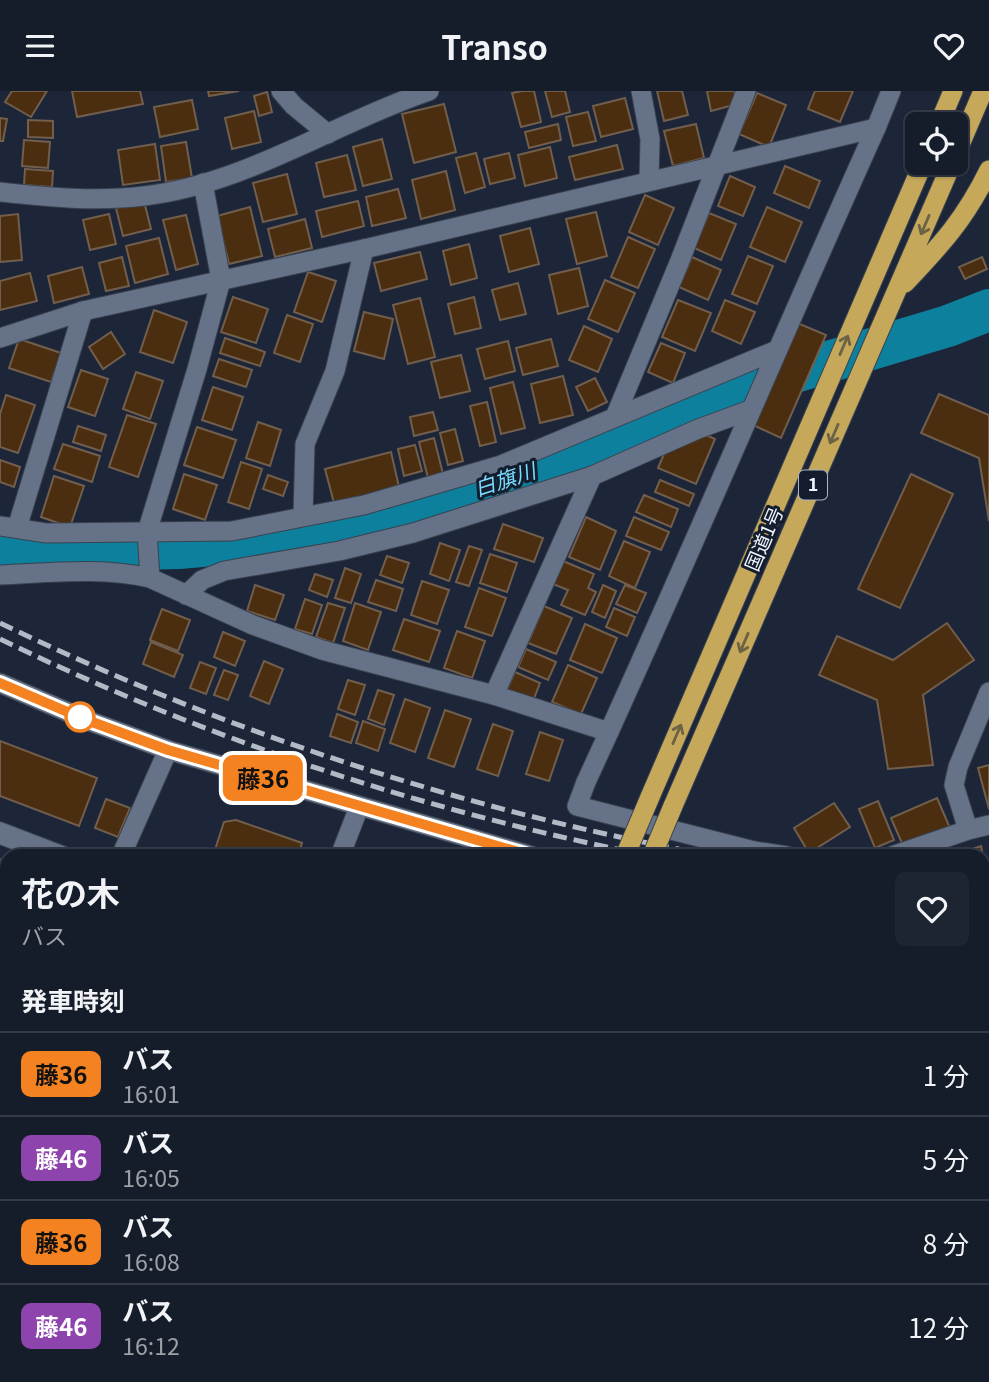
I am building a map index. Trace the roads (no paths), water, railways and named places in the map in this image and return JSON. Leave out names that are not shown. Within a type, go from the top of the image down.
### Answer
[{"type":"highway","points":[[944,112],[953,91]]},
{"type":"highway","points":[[968,126],[983,91]]},
{"type":"highway","points":[[896,292],[958,225],[989,170]]},
{"type":"highway","name":"国道1号","points":[[628,849],[917,175]]},
{"type":"highway","name":"国道1号","points":[[655,849],[947,175]]},
{"type":"street","points":[[281,91],[294,106],[328,134]]},
{"type":"street","points":[[0,192],[94,200],[147,196],[203,183],[429,91]]},
{"type":"street","points":[[641,91],[650,139],[649,181]]},
{"type":"street","points":[[615,417],[746,91]]},
{"type":"street","points":[[746,849],[577,806],[891,91]]},
{"type":"street","points":[[0,338],[83,311],[364,249],[877,128]]},
{"type":"street","points":[[150,578],[147,531],[197,369],[221,280],[203,183]]},
{"type":"street","points":[[303,516],[304,444],[335,371],[364,249]]},
{"type":"street","points":[[83,311],[9,527],[46,533],[232,531],[364,505],[501,465],[776,350]]},
{"type":"street","points":[[186,595],[202,580],[224,571],[339,551],[413,533],[592,476],[698,429],[750,411]]},
{"type":"street","points":[[494,695],[592,476]]},
{"type":"street","points":[[0,575],[84,571],[128,573],[150,578],[253,625],[322,650],[494,695],[609,732]]},
{"type":"street","points":[[0,683],[84,719],[168,750],[507,849]]},
{"type":"street","points":[[968,830],[954,785],[958,767],[989,692]]},
{"type":"street","points":[[124,849],[168,750]]},
{"type":"street","points":[[343,849],[359,807]]},
{"type":"street","points":[[912,849],[989,825]]},
{"type":"lane","points":[[0,828],[55,849]]},
{"type":"lane","points":[[0,838],[29,849]]},
{"type":"waterway","name":"白旗川","points":[[0,548],[51,551],[179,548],[281,539],[353,528],[457,498],[593,452],[735,390],[948,326],[989,310]]},
{"type":"railway","points":[[0,623],[85,663],[172,699],[350,764],[531,816],[680,849]]},
{"type":"railway","points":[[0,639],[157,709],[319,769],[485,818],[619,849]]}]
